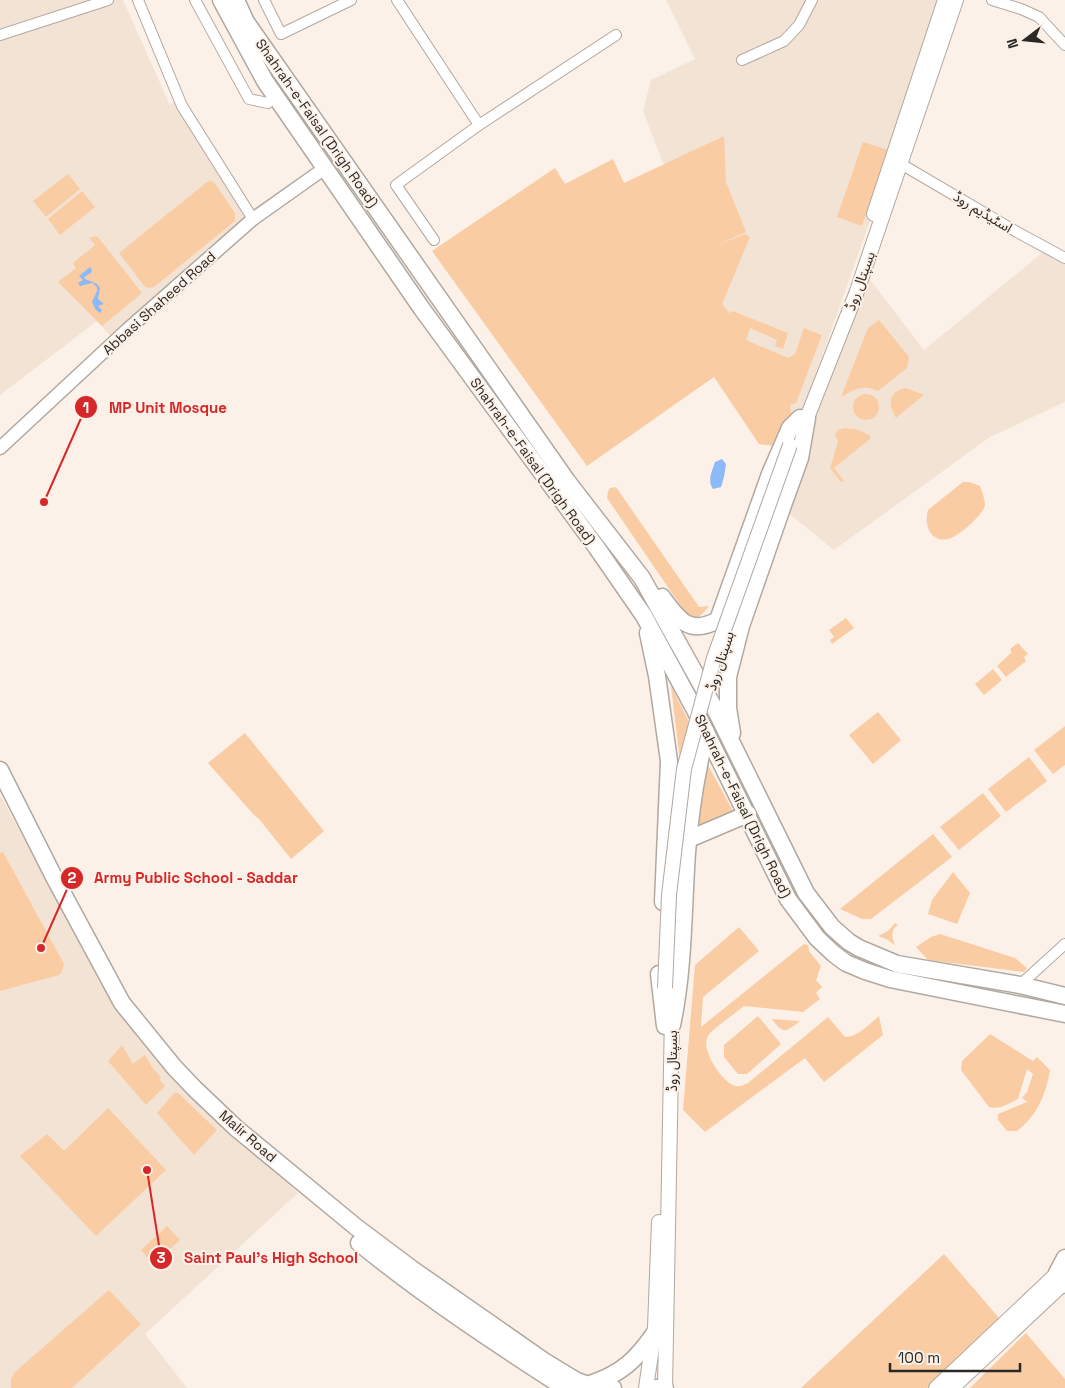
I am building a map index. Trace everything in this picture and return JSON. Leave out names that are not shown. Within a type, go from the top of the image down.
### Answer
[{"type":"main road","name":"Shahrah-e-Faisal (Drigh Road)","points":[[221,0],[265,81],[422,309],[644,616],[748,814],[788,899],[817,938],[846,963],[865,972],[893,972]]},
{"type":"main road","name":"Shahrah-e-Faisal (Drigh Road)","points":[[236,0],[246,22],[567,481],[642,578],[716,711],[806,893],[832,927],[849,942],[893,972]]},
{"type":"main road","name":"ہسپتال روڈ","points":[[665,1388],[669,895],[684,769],[714,658],[804,418],[945,0]]},
{"type":"main road","name":"ہسپتال روڈ","points":[[804,418],[856,294],[956,0]]},
{"type":"main road","points":[[642,578],[657,590],[672,611],[685,624],[697,628],[718,620],[770,474],[790,428],[804,418]]},
{"type":"main road","points":[[735,752],[728,708],[728,677],[744,618],[800,458],[804,418]]},
{"type":"main road","points":[[644,616],[657,676],[669,761],[659,973],[668,1025]]},
{"type":"main road","points":[[668,1025],[678,998],[689,839],[699,760],[706,732]]},
{"type":"main road","points":[[669,769],[699,760]]},
{"type":"main road","name":"Malir Road","points":[[0,770],[54,877],[122,1003],[184,1079],[236,1128],[356,1227],[412,1269],[544,1361],[577,1381],[588,1385],[613,1388]]},
{"type":"main road","name":"Malir Road","points":[[0,792],[49,887],[116,1008],[169,1074],[298,1193],[381,1261],[505,1350],[566,1388]]},
{"type":"main road","points":[[689,839],[748,814]]},
{"type":"main road","points":[[893,972],[1020,985],[1065,996]]},
{"type":"main road","points":[[893,972],[1065,1014]]},
{"type":"main road","name":"ہسپتال روڈ","points":[[646,1388],[654,1334],[668,1025]]},
{"type":"main road","points":[[952,1388],[1063,1278],[1065,1258]]},
{"type":"main road","points":[[936,1388],[1063,1278]]},
{"type":"main road","points":[[588,1385],[607,1378],[625,1368],[639,1355],[654,1334]]},
{"type":"main road","points":[[656,1388],[665,1388]]},
{"type":"street","points":[[0,35],[108,0]]},
{"type":"street","points":[[138,0],[182,106],[253,219]]},
{"type":"street","points":[[194,0],[249,99],[268,103]]},
{"type":"street","points":[[264,0],[281,34],[350,0]]},
{"type":"street","points":[[397,0],[479,125]]},
{"type":"street","points":[[742,60],[784,40],[798,25],[812,0]]},
{"type":"street","points":[[992,0],[1039,17],[1065,45]]},
{"type":"street","points":[[434,240],[396,184],[479,125],[616,35]]},
{"type":"street","name":"اسٹیڈیم روڈ","points":[[901,164],[1016,232],[1065,258]]},
{"type":"street","name":"Abbasi Shaheed Road","points":[[0,448],[128,329],[253,219],[325,168]]},
{"type":"street","points":[[1020,985],[1065,944]]},
{"type":"shaded area","points":[[0,0],[123,0],[170,105],[179,98],[253,219],[115,341],[97,321],[0,395]]},
{"type":"shaded area","points":[[666,0],[945,0],[897,145],[800,418],[791,414],[683,275],[665,168],[643,111],[651,80],[695,59]]},
{"type":"shaded area","points":[[724,136],[726,182],[746,232],[715,246],[745,234],[750,237],[722,304],[729,313],[733,311],[788,333],[783,349],[775,346],[777,340],[750,328],[746,340],[788,358],[795,354],[804,328],[822,335],[796,403],[790,405],[791,414],[793,415],[782,447],[759,444],[714,377],[587,466],[432,251],[555,168],[565,184],[613,159],[624,183]]},
{"type":"shaded area","points":[[863,142],[888,150],[862,226],[837,217]]},
{"type":"shaded area","points":[[68,174],[80,189],[46,217],[33,201]]},
{"type":"shaded area","points":[[207,182],[214,182],[235,213],[235,221],[154,287],[145,287],[119,253]]},
{"type":"shaded area","points":[[82,191],[95,207],[60,235],[48,219]]},
{"type":"shaded area","points":[[97,236],[142,293],[102,326],[58,282],[76,268],[73,263],[95,245],[89,238]]},
{"type":"shaded area","points":[[1047,249],[1065,258],[1065,402],[990,437],[834,550],[782,508],[864,272],[924,350]]},
{"type":"shaded area","points":[[879,320],[909,357],[907,368],[878,391],[863,388],[841,397],[868,328]]},
{"type":"shaded area","points":[[906,388],[924,395],[896,418],[893,413],[891,399],[896,392]]},
{"type":"shaded area","points":[[866,394],[875,398],[879,407],[875,416],[866,420],[857,416],[853,407],[857,398]]},
{"type":"shaded area","points":[[844,428],[856,429],[869,435],[871,438],[834,468],[844,481],[841,482],[830,468],[838,442],[835,434],[838,430]]},
{"type":"shaded area","points":[[963,482],[980,486],[985,505],[984,509],[960,533],[951,538],[939,539],[930,533],[928,528],[928,510]]},
{"type":"shaded area","points":[[616,487],[699,607],[709,606],[698,617],[693,619],[687,615],[607,498],[610,488]]},
{"type":"shaded area","points":[[846,618],[854,628],[832,644],[830,640],[834,637],[829,630]]},
{"type":"shaded area","points":[[1018,643],[1028,654],[1024,657],[1026,661],[1006,677],[997,666],[1012,652],[1010,649]]},
{"type":"shaded area","points":[[993,669],[1002,680],[984,695],[975,684]]},
{"type":"shaded area","points":[[671,686],[690,724],[680,761]]},
{"type":"shaded area","points":[[878,712],[901,740],[873,764],[849,735]]},
{"type":"shaded area","points":[[1065,726],[1065,765],[1053,774],[1034,750]]},
{"type":"shaded area","points":[[245,733],[324,831],[291,859],[259,819],[208,763]]},
{"type":"shaded area","points":[[1029,757],[1047,781],[1006,812],[988,789]]},
{"type":"shaded area","points":[[704,758],[733,811],[696,832]]},
{"type":"shaded area","points":[[983,793],[1001,816],[959,850],[940,827]]},
{"type":"shaded area","points":[[0,795],[116,1008],[169,1074],[298,1193],[145,1334],[187,1388],[0,1388]]},
{"type":"shaded area","points":[[933,834],[952,857],[871,919],[862,919],[840,909]]},
{"type":"shaded area","points":[[3,852],[64,964],[59,975],[0,991],[0,853]]},
{"type":"shaded area","points":[[953,872],[970,893],[957,924],[928,914],[932,900]]},
{"type":"shaded area","points":[[895,923],[898,925],[893,932],[895,945],[878,936],[888,931]]},
{"type":"shaded area","points":[[739,927],[759,951],[703,997],[701,1027],[804,944],[808,945],[809,951],[821,966],[816,980],[822,987],[816,993],[820,999],[803,1012],[744,1006],[710,1033],[706,1042],[709,1056],[718,1071],[728,1082],[737,1086],[748,1083],[828,1017],[845,1037],[859,1032],[879,1016],[883,1035],[824,1082],[805,1058],[705,1132],[683,1110],[695,965]]},
{"type":"shaded area","points":[[940,934],[1015,958],[1027,968],[1024,972],[928,960],[916,947],[931,937]]},
{"type":"shaded area","points":[[758,1016],[781,1044],[747,1074],[738,1074],[724,1057],[724,1045]]},
{"type":"shaded area","points":[[772,1019],[800,1021],[791,1028],[784,1030]]},
{"type":"shaded area","points":[[990,1034],[1033,1061],[1037,1057],[1050,1070],[1040,1104],[1030,1119],[1017,1131],[1007,1131],[998,1120],[998,1114],[1027,1102],[1022,1098],[1027,1092],[1033,1074],[1027,1069],[1018,1099],[1004,1106],[993,1108],[989,1107],[961,1070],[962,1061]]},
{"type":"shaded area","points":[[122,1045],[133,1064],[145,1055],[153,1069],[161,1077],[159,1079],[165,1086],[146,1105],[108,1061]]},
{"type":"shaded area","points":[[174,1093],[178,1093],[217,1130],[194,1155],[157,1113]]},
{"type":"shaded area","points":[[108,1108],[166,1170],[96,1236],[20,1156],[47,1134],[64,1151]]},
{"type":"shaded area","points":[[167,1226],[180,1240],[153,1264],[141,1250]]},
{"type":"shaded area","points":[[944,1254],[999,1318],[927,1388],[801,1388]]},
{"type":"shaded area","points":[[109,1290],[141,1324],[72,1388],[11,1388],[11,1379],[15,1372]]},
{"type":"shaded area","points":[[1026,1333],[1065,1379],[1065,1388],[970,1388]]},
{"type":"water","points":[[90,267],[91,273],[84,277],[97,284],[100,288],[98,299],[104,304],[98,306],[102,310],[100,313],[92,302],[97,287],[92,283],[80,286],[78,283],[83,280],[79,276]]},
{"type":"water","points":[[722,459],[726,464],[721,487],[713,489],[710,483],[711,472],[715,462]]},
{"type":"place","name":"MP Unit Mosque","points":[[44,502]]},
{"type":"place","name":"Army Public School - Saddar","points":[[41,948]]},
{"type":"place","name":"Saint Paul's High School","points":[[147,1170]]}]
